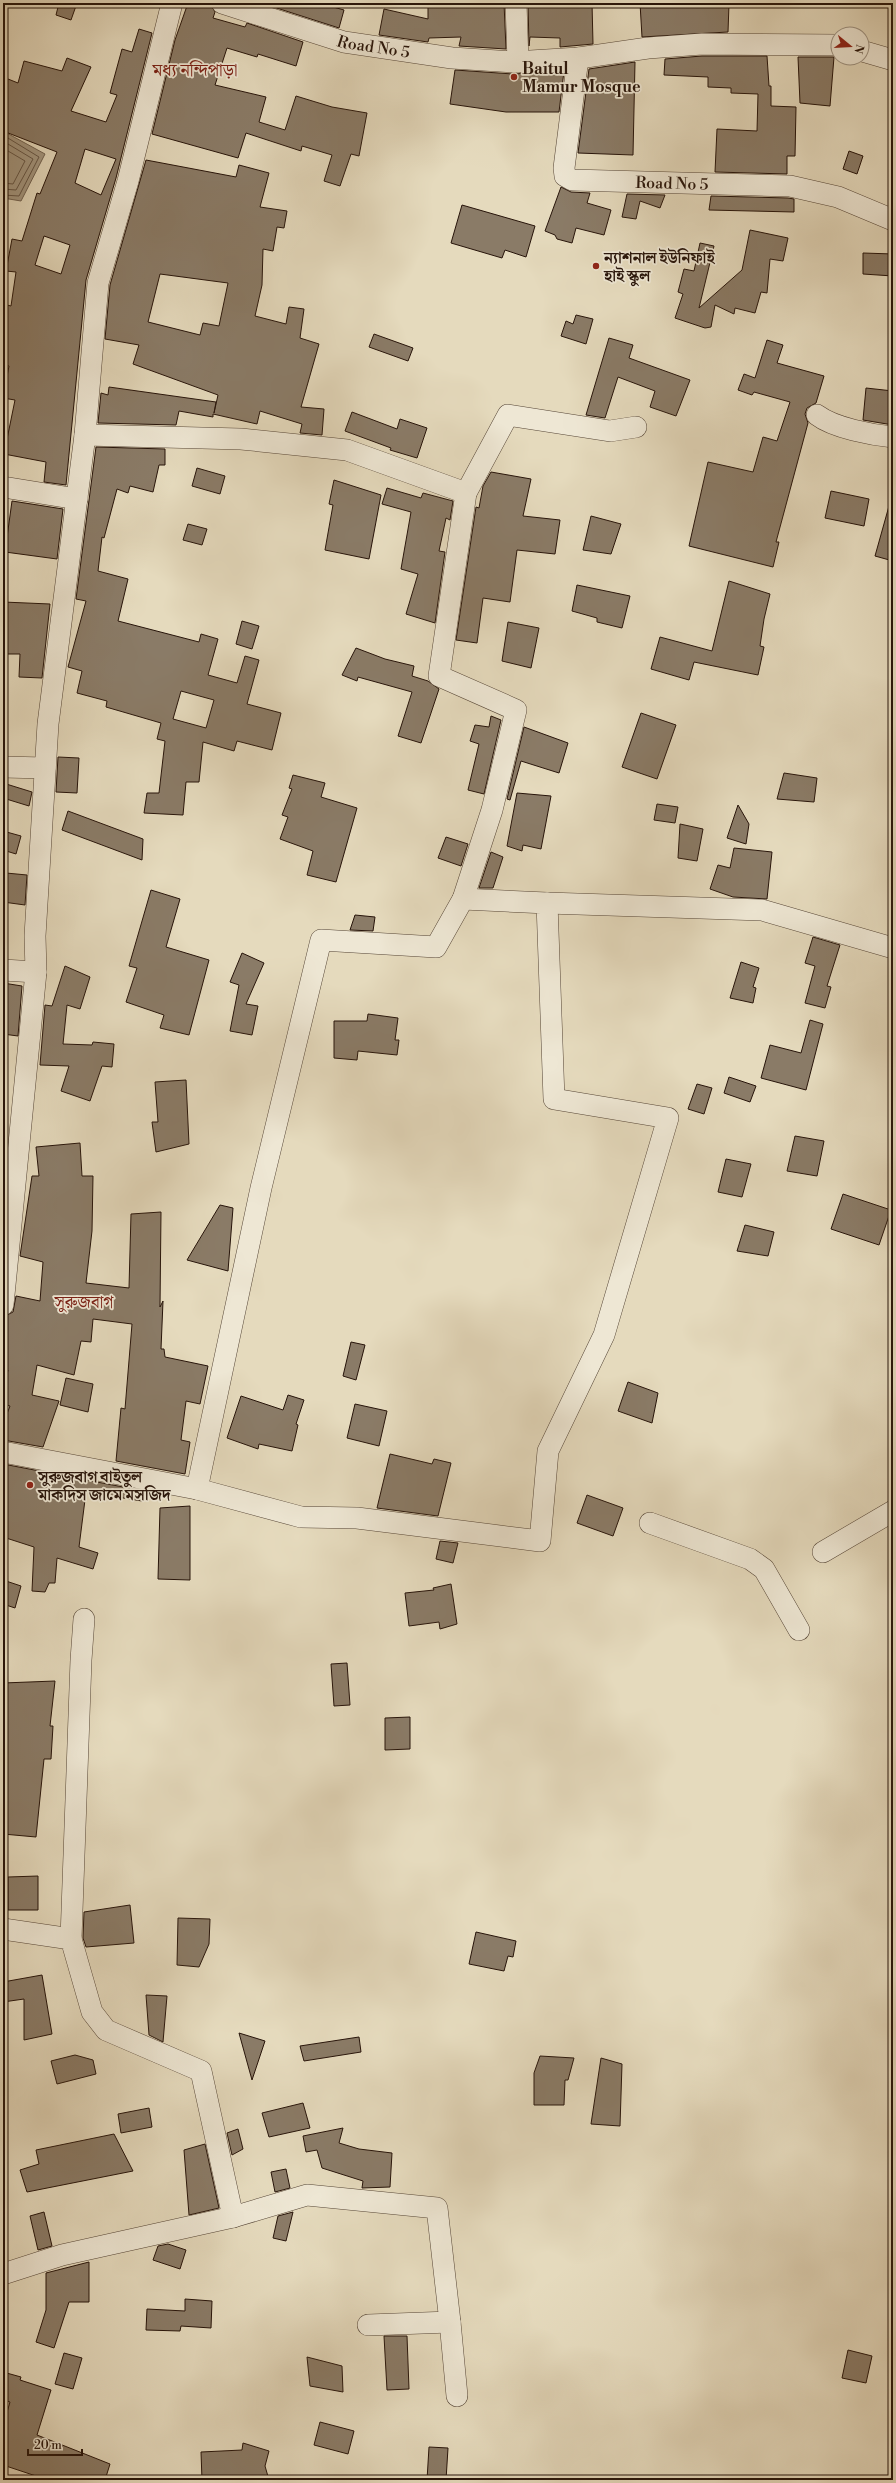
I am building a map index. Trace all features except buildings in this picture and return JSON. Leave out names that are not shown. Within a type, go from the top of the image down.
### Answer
[{"type":"street","points":[[3,1305],[10,1160],[36,972],[35,936],[48,724],[85,434],[98,283],[128,181],[172,3]]},
{"type":"street","name":"Road No 5","points":[[222,3],[344,42],[452,58],[518,62],[578,58],[702,44],[830,45]]},
{"type":"street","points":[[516,3],[518,62]]},
{"type":"street","points":[[870,53],[893,60]]},
{"type":"street","name":"Road No 5","points":[[578,58],[564,168],[565,176],[572,180],[790,186],[838,197],[893,220]]},
{"type":"street","points":[[197,1489],[261,1188],[321,940],[436,947],[462,899],[492,810],[516,710],[439,676],[466,493],[508,415],[610,431],[636,427]]},
{"type":"street","points":[[817,415],[824,421],[878,436],[893,437]]},
{"type":"street","points":[[85,434],[241,439],[347,450],[466,493]]},
{"type":"street","points":[[3,487],[77,499]]},
{"type":"street","points":[[3,767],[45,768]]},
{"type":"street","points":[[462,899],[762,910],[893,948]]},
{"type":"street","points":[[3,1452],[197,1489],[301,1517],[357,1518],[540,1541],[548,1452],[604,1335],[668,1118],[554,1099],[547,903]]},
{"type":"street","points":[[3,970],[36,972]]},
{"type":"street","points":[[823,1552],[893,1511]]},
{"type":"street","points":[[650,1523],[724,1548],[764,1569],[799,1630]]},
{"type":"street","points":[[84,1619],[80,1660],[71,1939],[92,2012],[106,2030],[201,2071],[233,2217]]},
{"type":"street","points":[[3,1929],[71,1939]]},
{"type":"street","points":[[3,2274],[62,2255],[233,2217],[307,2195],[437,2208],[457,2396]]},
{"type":"street","points":[[368,2325],[450,2322]]},
{"type":"water","points":[[3,131],[45,154],[21,201],[3,198]]},
{"type":"place","name":"Baitul Mamur Mosque","points":[[514,77]]},
{"type":"place","name":"ন্যাশনাল ইউনিফাই হাই স্কুল","points":[[596,266]]},
{"type":"place","name":"সুরুজবাগ বাইতুল মাকদিস জামে মসজিদ","points":[[30,1485]]},
{"type":"district","name":"মধ্য নন্দিপাড়া","points":[[195,70]]},
{"type":"district","name":"সুরুজবাগ","points":[[84,1302]]}]
